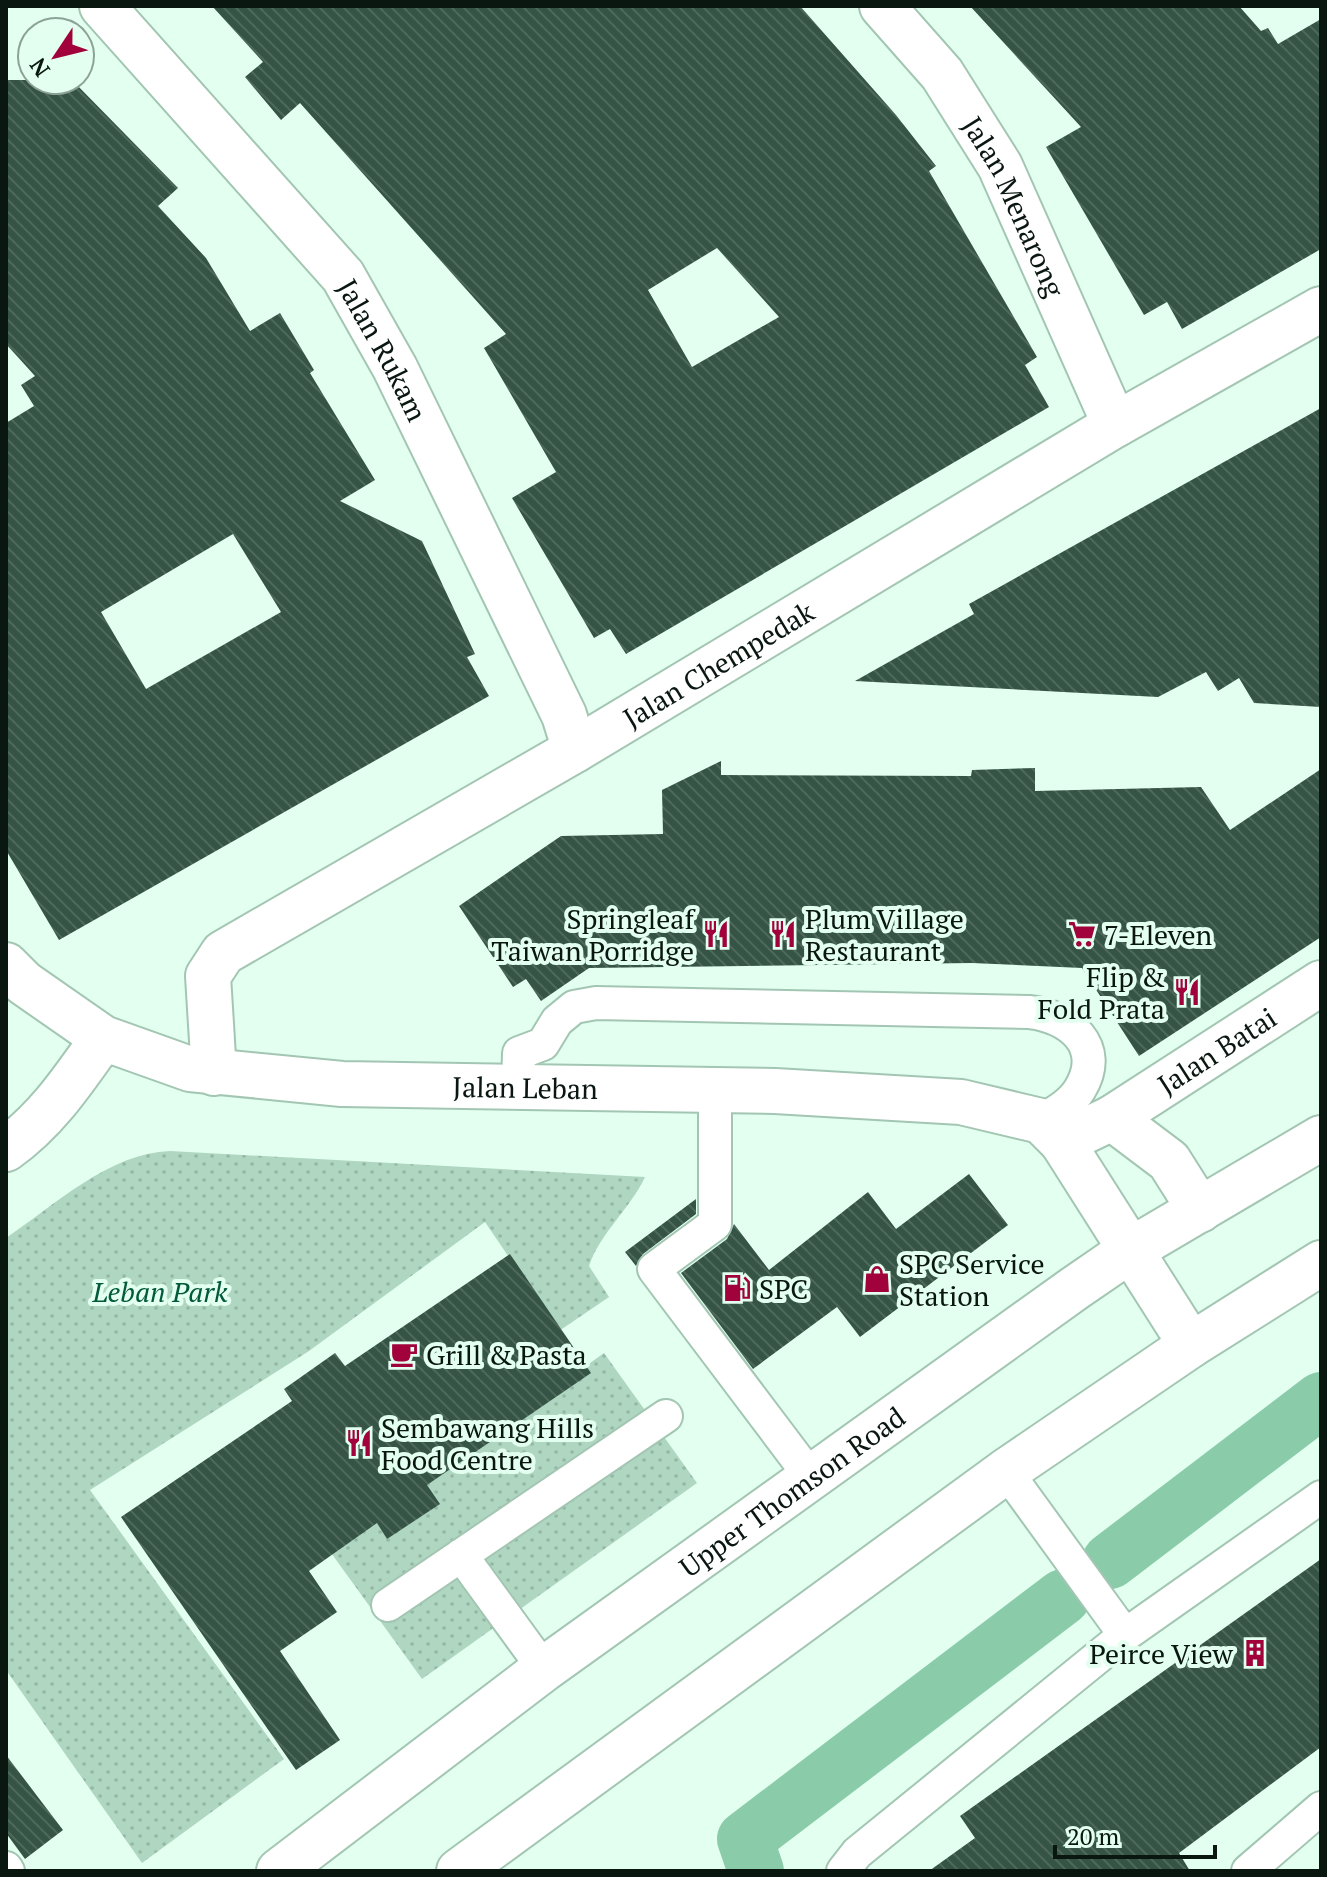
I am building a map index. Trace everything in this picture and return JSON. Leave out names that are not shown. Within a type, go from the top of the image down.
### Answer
[{"type":"street","name":"Jalan Rukam","points":[[102,6],[343,276],[402,382],[564,715],[575,750]]},
{"type":"street","name":"Jalan Menarong","points":[[882,6],[942,74],[1000,166],[1115,425]]},
{"type":"street","name":"Jalan Chempedak","points":[[214,1073],[208,976],[223,953],[575,750],[1115,425],[1321,309]]},
{"type":"street","name":"Jalan Leban","points":[[6,965],[24,983],[103,1038],[190,1069],[214,1073],[342,1084],[715,1090],[961,1102],[1052,1131]]},
{"type":"street","name":"Jalan Batai","points":[[1112,1118],[1321,983]]},
{"type":"street","points":[[6,1149],[29,1133],[68,1088],[103,1038]]},
{"type":"street","points":[[1191,1345],[1052,1131],[1112,1118],[1169,1161],[1200,1210]]},
{"type":"street","name":"Upper Thomson Road","points":[[279,1871],[544,1669],[1129,1251],[1321,1138]]},
{"type":"street","points":[[459,1871],[1006,1471],[1191,1345],[1321,1263]]},
{"type":"lane","points":[[518,1088],[519,1053],[543,1044],[557,1021],[574,1007],[596,1003],[1029,1012],[1068,1022],[1080,1035],[1086,1054],[1088,1073],[1052,1131]]},
{"type":"lane","points":[[715,1090],[715,1224],[654,1269],[810,1476]]},
{"type":"lane","points":[[388,1605],[666,1416]]},
{"type":"lane","points":[[1006,1471],[1125,1635]]},
{"type":"lane","points":[[843,1871],[857,1853],[1125,1635],[1321,1497]]},
{"type":"lane","points":[[461,1555],[544,1669]]},
{"type":"lane","points":[[1248,1871],[1321,1808]]},
{"type":"green space","name":"Leban Park","points":[[170,1151],[645,1177],[600,1243],[589,1266],[609,1297],[559,1331],[485,1222],[309,1351],[90,1490],[284,1759],[142,1863],[6,1670],[6,1238],[63,1196],[104,1171],[147,1154]]},
{"type":"green space","points":[[604,1353],[697,1483],[422,1679],[329,1550]]},
{"type":"building","points":[[212,6],[800,6],[896,115],[936,166],[929,171],[1037,357],[1025,365],[1049,407],[626,654],[610,629],[594,638],[512,498],[556,472],[484,348],[506,334],[300,103],[281,120],[245,77],[263,62]],"holes":[[[717,248],[779,317],[692,367],[648,290]]]},
{"type":"building","points":[[970,6],[1239,6],[1261,31],[1268,28],[1278,44],[1321,19],[1321,249],[1182,329],[1167,302],[1144,315],[1046,147],[1081,127]]},
{"type":"building","points":[[6,80],[16,80],[16,96],[88,96],[178,188],[158,206],[206,258],[250,331],[280,313],[314,370],[310,373],[375,480],[340,501],[422,541],[475,654],[467,657],[489,696],[59,940],[6,850],[6,423],[34,406],[21,385],[35,376],[6,344]],"holes":[[[233,534],[281,612],[146,689],[101,612]]]},
{"type":"building","points":[[1321,408],[1321,707],[1254,703],[1239,678],[1218,691],[1206,672],[1158,697],[855,681],[974,614],[969,604]]},
{"type":"building","points":[[721,761],[721,775],[971,776],[972,770],[1035,768],[1035,791],[1201,787],[1230,830],[1321,769],[1321,937],[1139,1056],[1082,968],[972,963],[589,968],[541,1001],[526,979],[513,987],[459,906],[561,836],[663,834],[662,790]]},
{"type":"building","points":[[969,1174],[1008,1225],[860,1337],[837,1307],[753,1369],[681,1273],[727,1239],[734,1224],[769,1270],[868,1192],[896,1229]]},
{"type":"building","points":[[696,1199],[696,1214],[643,1254],[636,1266],[625,1252]]},
{"type":"building","name":"Sembawang Hills Food Centre","points":[[510,1254],[591,1373],[427,1485],[440,1504],[387,1539],[377,1523],[309,1571],[337,1612],[280,1651],[340,1740],[296,1770],[121,1517],[292,1401],[284,1389],[335,1353],[345,1366]]},
{"type":"building","name":"Peirce View","points":[[1321,1559],[1321,1747],[1179,1853],[1190,1871],[929,1871],[975,1838],[960,1816]]},
{"type":"building","points":[[6,1755],[63,1830],[25,1859],[6,1833]]},
{"type":"waterway","points":[[1110,1561],[1321,1400]]},
{"type":"waterway","points":[[756,1871],[745,1839],[1063,1597]]},
{"type":"place","name":"Springleaf Taiwan Porridge","points":[[716,934]]},
{"type":"place","name":"Plum Village Restaurant","points":[[783,934]]},
{"type":"place","name":"7-Eleven","points":[[1082,934]]},
{"type":"place","name":"Flip & Fold Prata","points":[[1187,992]]},
{"type":"place","name":"SPC Service Station","points":[[877,1279]]},
{"type":"place","name":"SPC","points":[[737,1288]]},
{"type":"place","name":"Grill & Pasta","points":[[404,1354]]},
{"type":"place","name":"Sembawang Hills Food Centre","points":[[359,1443]]},
{"type":"place","name":"Peirce View","points":[[1255,1653]]}]
